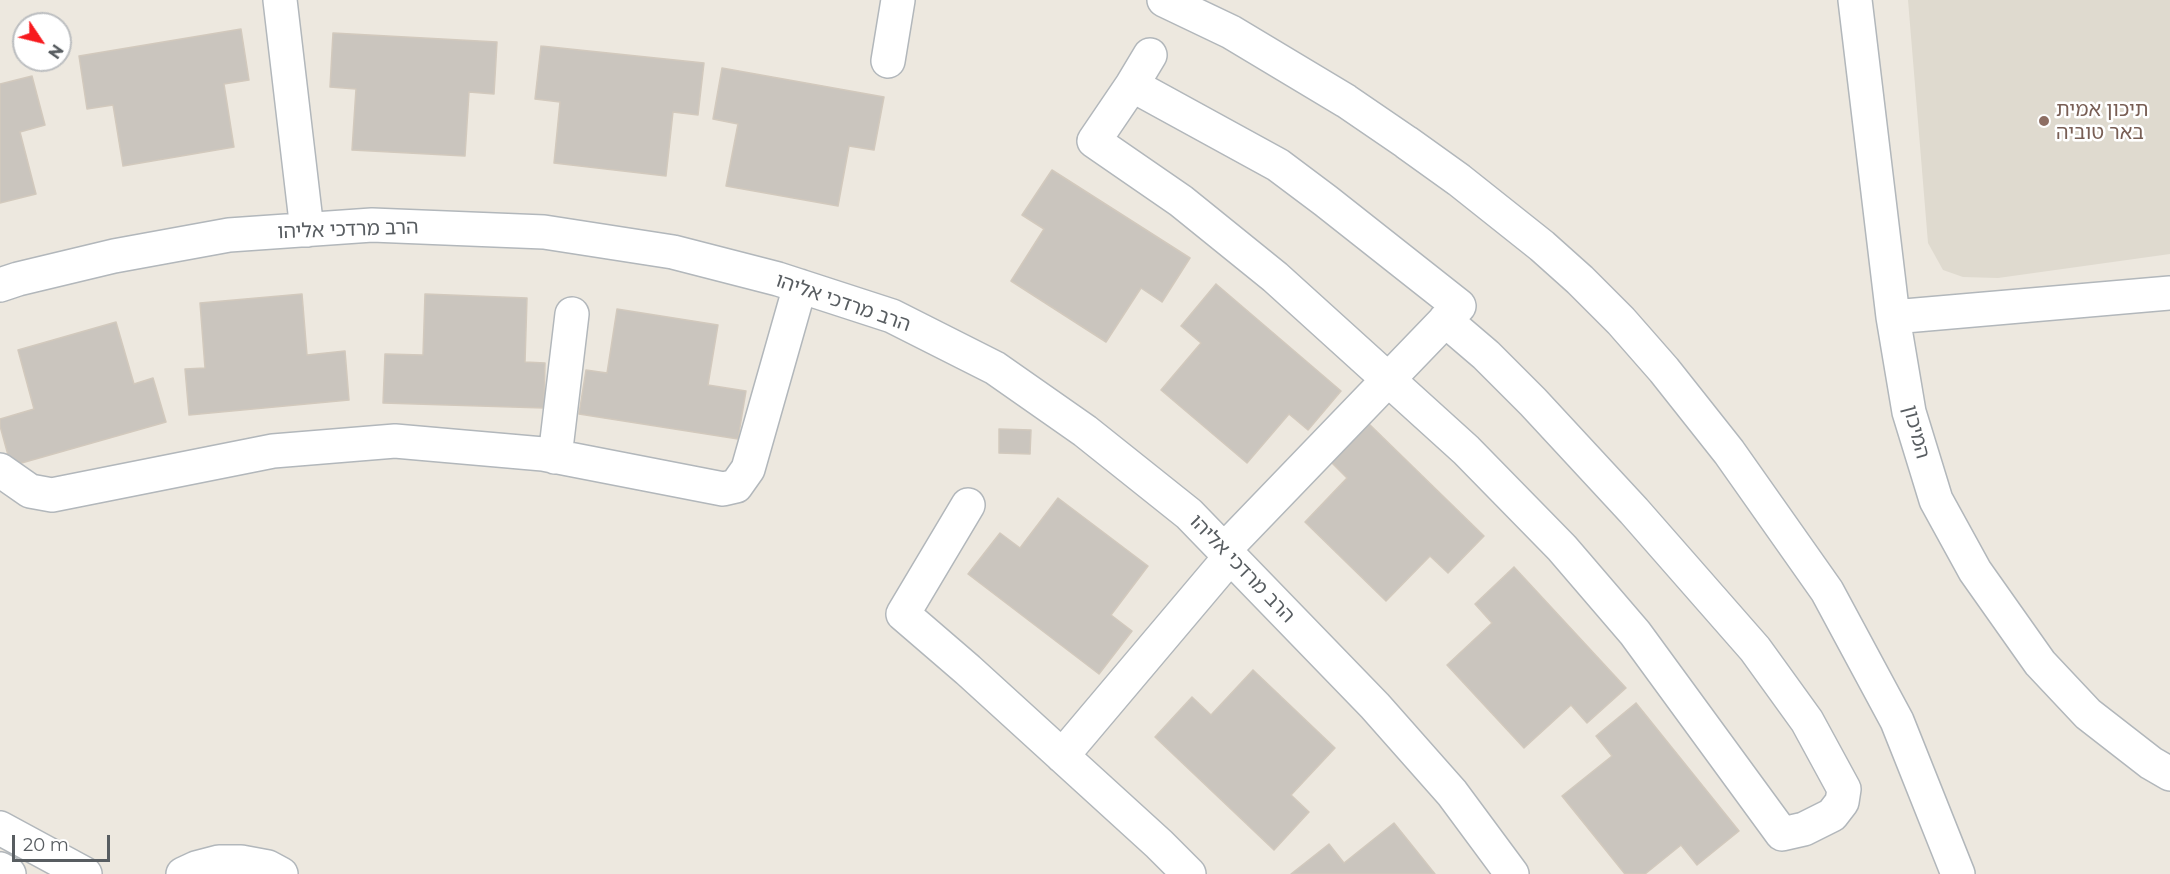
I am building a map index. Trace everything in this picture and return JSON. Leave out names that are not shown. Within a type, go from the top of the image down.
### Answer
[{"type":"street","points":[[280,0],[308,230]]},
{"type":"street","points":[[888,61],[898,0]]},
{"type":"street","points":[[1164,0],[1231,32],[1346,101],[1406,142],[1542,246],[1621,321],[1664,370],[1728,452],[1827,591],[1897,721],[1958,874]]},
{"type":"street","name":"המיכון","points":[[1855,0],[1893,317],[1909,412],[1936,500],[1975,571],[2040,663],[2088,714],[2151,763],[2170,774]]},
{"type":"street","points":[[1150,55],[1094,141],[1181,201],[1275,277],[1466,450],[1546,532],[1628,624],[1711,734],[1782,834],[1804,828],[1832,815],[1842,802],[1844,789],[1807,721],[1755,649],[1634,511],[1533,402],[1486,355],[1445,320]]},
{"type":"street","points":[[1062,756],[1227,553],[1458,306],[1278,165],[1132,85]]},
{"type":"street","name":"הרב מרדכי אליהו","points":[[0,285],[114,256],[228,235],[372,225],[544,232],[673,252],[800,286],[892,316],[995,368],[1086,431],[1189,514],[1375,706],[1452,793],[1512,874]]},
{"type":"street","points":[[0,470],[30,491],[52,495],[273,451],[395,441],[555,457],[723,489],[736,486],[748,469],[800,286]]},
{"type":"street","points":[[1893,317],[2170,293]]},
{"type":"street","points":[[555,457],[572,314]]},
{"type":"street","points":[[968,505],[903,614],[968,670],[1189,874]]},
{"type":"street","points":[[0,828],[85,874]]},
{"type":"street","points":[[183,874],[219,861],[259,865],[281,874]]},
{"type":"street","points":[[0,869],[9,874]]},
{"type":"shaded area","name":"תיכון אמית באר טוביה","points":[[1908,0],[2170,0],[2170,254],[1998,278],[1963,277],[1943,270],[1928,243]]},
{"type":"building","points":[[241,29],[249,80],[224,84],[234,147],[123,166],[113,105],[87,109],[79,56]]},
{"type":"building","points":[[333,33],[497,42],[494,94],[469,92],[465,156],[352,150],[356,89],[330,87]]},
{"type":"building","points":[[541,46],[704,63],[698,115],[673,112],[666,176],[554,163],[560,102],[535,99]]},
{"type":"building","points":[[722,68],[884,97],[874,150],[849,146],[838,206],[726,186],[738,124],[713,119]]},
{"type":"building","points":[[32,76],[45,125],[20,132],[36,194],[0,203],[0,84]]},
{"type":"building","points":[[1052,170],[1190,258],[1162,302],[1141,288],[1106,342],[1011,281],[1044,229],[1022,215]]},
{"type":"building","points":[[1216,284],[1341,391],[1308,430],[1289,414],[1247,463],[1161,390],[1201,343],[1181,326]]},
{"type":"building","points":[[302,294],[307,355],[345,351],[349,400],[189,415],[185,369],[205,368],[200,303]]},
{"type":"building","points":[[425,294],[527,298],[525,362],[545,363],[544,408],[383,403],[385,354],[423,355]]},
{"type":"building","points":[[617,309],[718,325],[708,385],[746,391],[738,439],[579,414],[586,370],[607,373]]},
{"type":"building","points":[[116,322],[134,384],[153,378],[166,422],[11,466],[0,419],[34,409],[18,350]]},
{"type":"building","points":[[1367,422],[1484,536],[1448,573],[1430,556],[1386,601],[1305,522],[1347,478],[1329,460]]},
{"type":"building","points":[[999,429],[1031,430],[1030,454],[999,453]]},
{"type":"building","points":[[1058,498],[1148,566],[1111,615],[1132,631],[1099,674],[968,574],[1000,533],[1020,548]]},
{"type":"building","points":[[1514,567],[1626,688],[1587,723],[1571,705],[1524,748],[1447,665],[1492,623],[1475,604]]},
{"type":"building","points":[[1253,670],[1335,748],[1291,795],[1309,812],[1274,850],[1155,737],[1192,697],[1211,715]]},
{"type":"building","points":[[1636,703],[1739,831],[1697,865],[1681,845],[1645,874],[1625,874],[1562,796],[1612,756],[1596,736]]},
{"type":"building","points":[[1394,823],[1435,874],[1291,874],[1329,844],[1344,863]]},
{"type":"place","name":"תיכון אמית באר טוביה","points":[[2044,121]]}]
